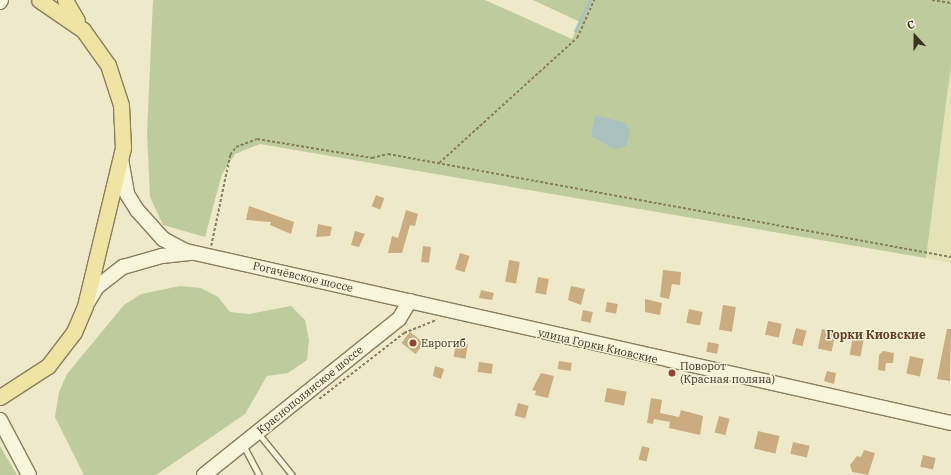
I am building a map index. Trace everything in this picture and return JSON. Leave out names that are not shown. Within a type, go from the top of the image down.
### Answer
[{"type":"main road","name":"Рогачёвское шоссе","points":[[0,397],[25,384],[52,361],[74,332],[85,306],[121,158],[123,119],[118,92],[104,59],[83,30],[39,0]]},
{"type":"main road","points":[[65,0],[83,30]]},
{"type":"main road","name":"Рогачёвское шоссе","points":[[121,158],[128,194],[150,227],[163,240],[203,254],[410,302]]},
{"type":"main road","name":"Рогачёвское шоссе","points":[[85,306],[97,287],[123,267],[162,256],[203,254]]},
{"type":"main road","name":"улица Горки Киовские","points":[[410,302],[951,423]]},
{"type":"main road","name":"Краснополянское шоссе","points":[[204,475],[399,319],[410,302]]},
{"type":"main road","points":[[0,420],[29,475]]},
{"type":"lane","points":[[257,432],[292,475]]},
{"type":"lane","points":[[243,444],[259,475]]},
{"type":"path","points":[[438,163],[577,38],[594,0]]},
{"type":"path","points":[[932,0],[951,3]]},
{"type":"path","points":[[203,254],[230,155],[246,142],[257,139],[372,158],[388,154],[951,256]]},
{"type":"path","points":[[313,404],[415,326],[440,320]]},
{"type":"green space","points":[[153,0],[485,0],[572,39],[580,22],[533,0],[951,0],[951,65],[926,258],[260,144],[235,154],[222,174],[205,237],[163,225],[150,197],[147,133]]},
{"type":"green space","points":[[951,65],[951,263],[926,258]]},
{"type":"green space","points":[[180,286],[201,288],[218,297],[230,312],[249,314],[291,306],[305,320],[309,340],[307,360],[288,373],[267,376],[245,414],[156,475],[84,475],[55,417],[59,392],[67,374],[124,305],[141,294]]},
{"type":"green space","points":[[0,446],[17,475],[0,475]]},
{"type":"water","points":[[595,115],[625,123],[630,131],[626,146],[614,149],[591,136]]},
{"type":"building","points":[[376,195],[384,198],[380,209],[372,206]]},
{"type":"building","points":[[249,206],[294,222],[291,234],[270,225],[271,222],[246,220]]},
{"type":"building","points":[[406,210],[418,214],[415,226],[410,225],[402,253],[388,253],[392,236],[398,238]]},
{"type":"building","points":[[318,224],[332,227],[330,236],[316,237]]},
{"type":"building","points":[[355,231],[365,234],[359,247],[351,245]]},
{"type":"building","points":[[423,246],[431,247],[429,263],[421,262]]},
{"type":"building","points":[[460,253],[470,256],[465,272],[455,269]]},
{"type":"building","points":[[509,260],[520,262],[516,284],[505,282]]},
{"type":"building","points":[[663,270],[681,272],[680,285],[672,284],[669,299],[660,297]]},
{"type":"building","points":[[538,277],[549,279],[546,295],[535,293]]},
{"type":"building","points":[[571,286],[585,289],[581,305],[568,300]]},
{"type":"building","points":[[481,290],[494,293],[492,300],[479,298]]},
{"type":"building","points":[[645,299],[662,303],[660,315],[645,312]]},
{"type":"building","points":[[607,302],[618,304],[616,314],[605,312]]},
{"type":"building","points":[[723,305],[736,307],[732,332],[719,330]]},
{"type":"building","points":[[689,309],[703,312],[700,326],[686,323]]},
{"type":"building","points":[[583,310],[593,312],[591,323],[581,321]]},
{"type":"building","points":[[768,321],[782,324],[779,338],[765,335]]},
{"type":"building","points":[[796,328],[807,331],[802,346],[792,343]]},
{"type":"building","points":[[822,329],[836,332],[832,351],[818,349]]},
{"type":"building","points":[[947,329],[951,329],[950,381],[937,379]]},
{"type":"building","name":"Еврогиб","points":[[410,332],[424,343],[416,354],[401,343]]},
{"type":"building","points":[[853,336],[864,338],[861,357],[850,355]]},
{"type":"building","points":[[456,342],[468,344],[466,359],[454,357]]},
{"type":"building","points":[[708,342],[719,344],[717,354],[706,352]]},
{"type":"building","points":[[883,351],[894,353],[893,363],[886,363],[885,371],[878,370],[879,355]]},
{"type":"building","points":[[910,356],[924,359],[920,377],[906,374]]},
{"type":"building","points":[[559,361],[572,363],[571,371],[558,369]]},
{"type":"building","points":[[479,362],[493,364],[491,374],[478,372]]},
{"type":"building","points":[[435,366],[444,369],[441,379],[433,376]]},
{"type":"building","points":[[827,371],[836,373],[834,384],[824,381]]},
{"type":"building","points":[[541,373],[554,376],[548,398],[535,395],[536,391],[532,390]]},
{"type":"building","points":[[607,388],[627,392],[624,406],[604,402]]},
{"type":"building","points":[[651,398],[662,400],[660,413],[679,417],[681,410],[703,416],[700,435],[669,428],[670,422],[654,419],[653,424],[647,423]]},
{"type":"building","points":[[518,403],[529,406],[525,418],[515,416]]},
{"type":"building","points":[[719,416],[730,419],[725,435],[715,432]]},
{"type":"building","points":[[758,431],[779,436],[775,453],[754,449]]},
{"type":"building","points":[[793,442],[810,446],[807,458],[790,454]]},
{"type":"building","points":[[642,446],[650,448],[646,462],[639,460]]},
{"type":"building","points":[[864,450],[875,453],[868,475],[852,472],[850,465],[857,456],[861,457]]},
{"type":"building","points":[[923,455],[936,458],[933,470],[920,467]]},
{"type":"waterway","points":[[575,31],[590,0]]},
{"type":"place","name":"Еврогиб","points":[[413,343]]},
{"type":"place","name":"Поворот (Красная поляна)","points":[[672,373]]},
{"type":"district","name":"Горки Киовские","points":[[876,335]]}]
